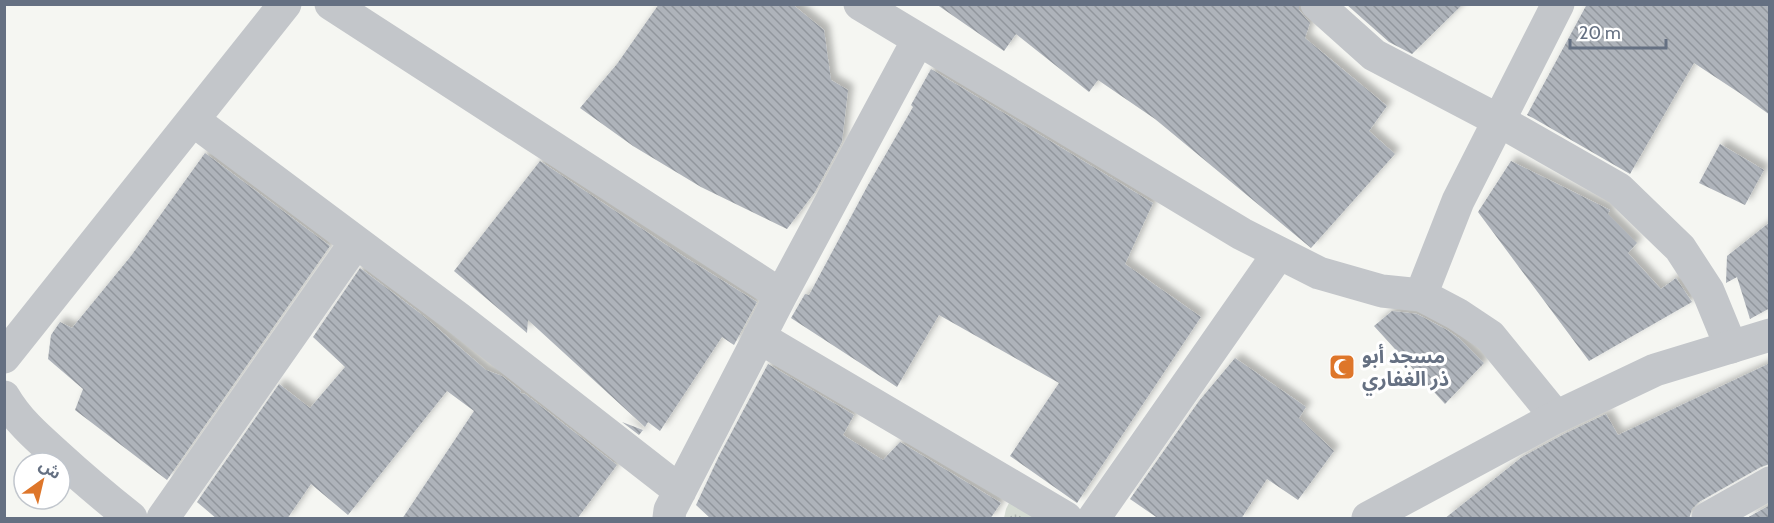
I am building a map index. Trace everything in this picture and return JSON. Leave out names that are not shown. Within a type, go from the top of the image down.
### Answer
[{"type":"street","points":[[4,357],[285,4]]},
{"type":"street","points":[[331,4],[780,295]]},
{"type":"street","points":[[860,4],[1242,234],[1319,273],[1382,291],[1421,295],[1457,314],[1490,336],[1556,417]]},
{"type":"street","points":[[1317,4],[1374,55],[1498,120],[1618,189],[1680,248],[1708,291],[1731,347]]},
{"type":"street","points":[[1421,295],[1458,201],[1558,4]]},
{"type":"street","points":[[193,120],[459,318],[675,505],[780,295],[918,40]]},
{"type":"street","points":[[163,519],[356,242]]},
{"type":"street","points":[[1094,519],[1279,253]]},
{"type":"street","points":[[1368,519],[1556,417],[1655,370],[1770,335]]},
{"type":"street","points":[[759,337],[1066,519]]},
{"type":"street","points":[[4,398],[30,431],[131,519]]},
{"type":"street","points":[[1708,519],[1770,483]]},
{"type":"green space","points":[[1012,497],[1052,518],[1004,518]]},
{"type":"building","points":[[659,4],[792,4],[824,30],[831,80],[848,90],[842,142],[815,192],[787,229],[701,187],[633,146],[580,108],[617,64]]},
{"type":"building","points":[[936,4],[1299,4],[1299,10],[1310,23],[1305,38],[1387,106],[1369,131],[1395,154],[1311,248],[1155,119],[1098,80],[1089,92],[1016,34],[1004,51]]},
{"type":"building","points":[[1346,4],[1463,4],[1412,54],[1389,42]]},
{"type":"building","points":[[1587,4],[1770,4],[1770,115],[1694,63],[1630,174],[1527,115]]},
{"type":"building","points":[[931,69],[1153,203],[1125,264],[1201,317],[1077,503],[1010,456],[1059,383],[939,315],[897,387],[791,318],[805,294],[809,295],[913,107],[911,105]]},
{"type":"building","points":[[1720,144],[1764,170],[1745,205],[1699,183]]},
{"type":"building","points":[[205,153],[330,246],[167,480],[75,410],[83,389],[48,359],[51,335],[60,322],[72,328],[131,256]]},
{"type":"building","points":[[540,161],[757,302],[734,345],[722,337],[660,431],[648,422],[645,427],[528,320],[527,333],[454,271]]},
{"type":"building","points":[[1511,161],[1610,210],[1608,214],[1637,243],[1628,253],[1661,289],[1676,278],[1692,302],[1589,361],[1478,212]]},
{"type":"building","points":[[1770,222],[1770,308],[1750,319],[1737,277],[1726,283],[1727,256]]},
{"type":"building","points":[[360,268],[421,314],[486,370],[502,376],[521,391],[520,393],[525,394],[617,465],[577,519],[402,519],[474,411],[447,391],[348,515],[311,484],[287,519],[217,519],[197,502],[279,384],[310,408],[345,367],[313,337]]},
{"type":"building","points":[[1392,311],[1417,314],[1447,330],[1460,339],[1484,363],[1445,404],[1374,326]]},
{"type":"building","points":[[1235,358],[1306,407],[1299,418],[1334,451],[1298,500],[1267,479],[1241,519],[1159,519],[1130,499],[1199,401]]},
{"type":"building","points":[[1770,363],[1770,464],[1699,502],[1692,509],[1689,519],[1444,519],[1522,457],[1564,434],[1606,414],[1618,435]]},
{"type":"building","points":[[768,364],[854,415],[843,435],[883,460],[900,442],[1001,503],[990,519],[711,519],[696,505],[719,456]]},
{"type":"building","points":[[622,422],[643,430],[639,435]]},
{"type":"building","points":[[1770,505],[1770,519],[1745,519]]},
{"type":"place","name":"مسجد أبو ذر الغفاري","points":[[1342,367]]}]
